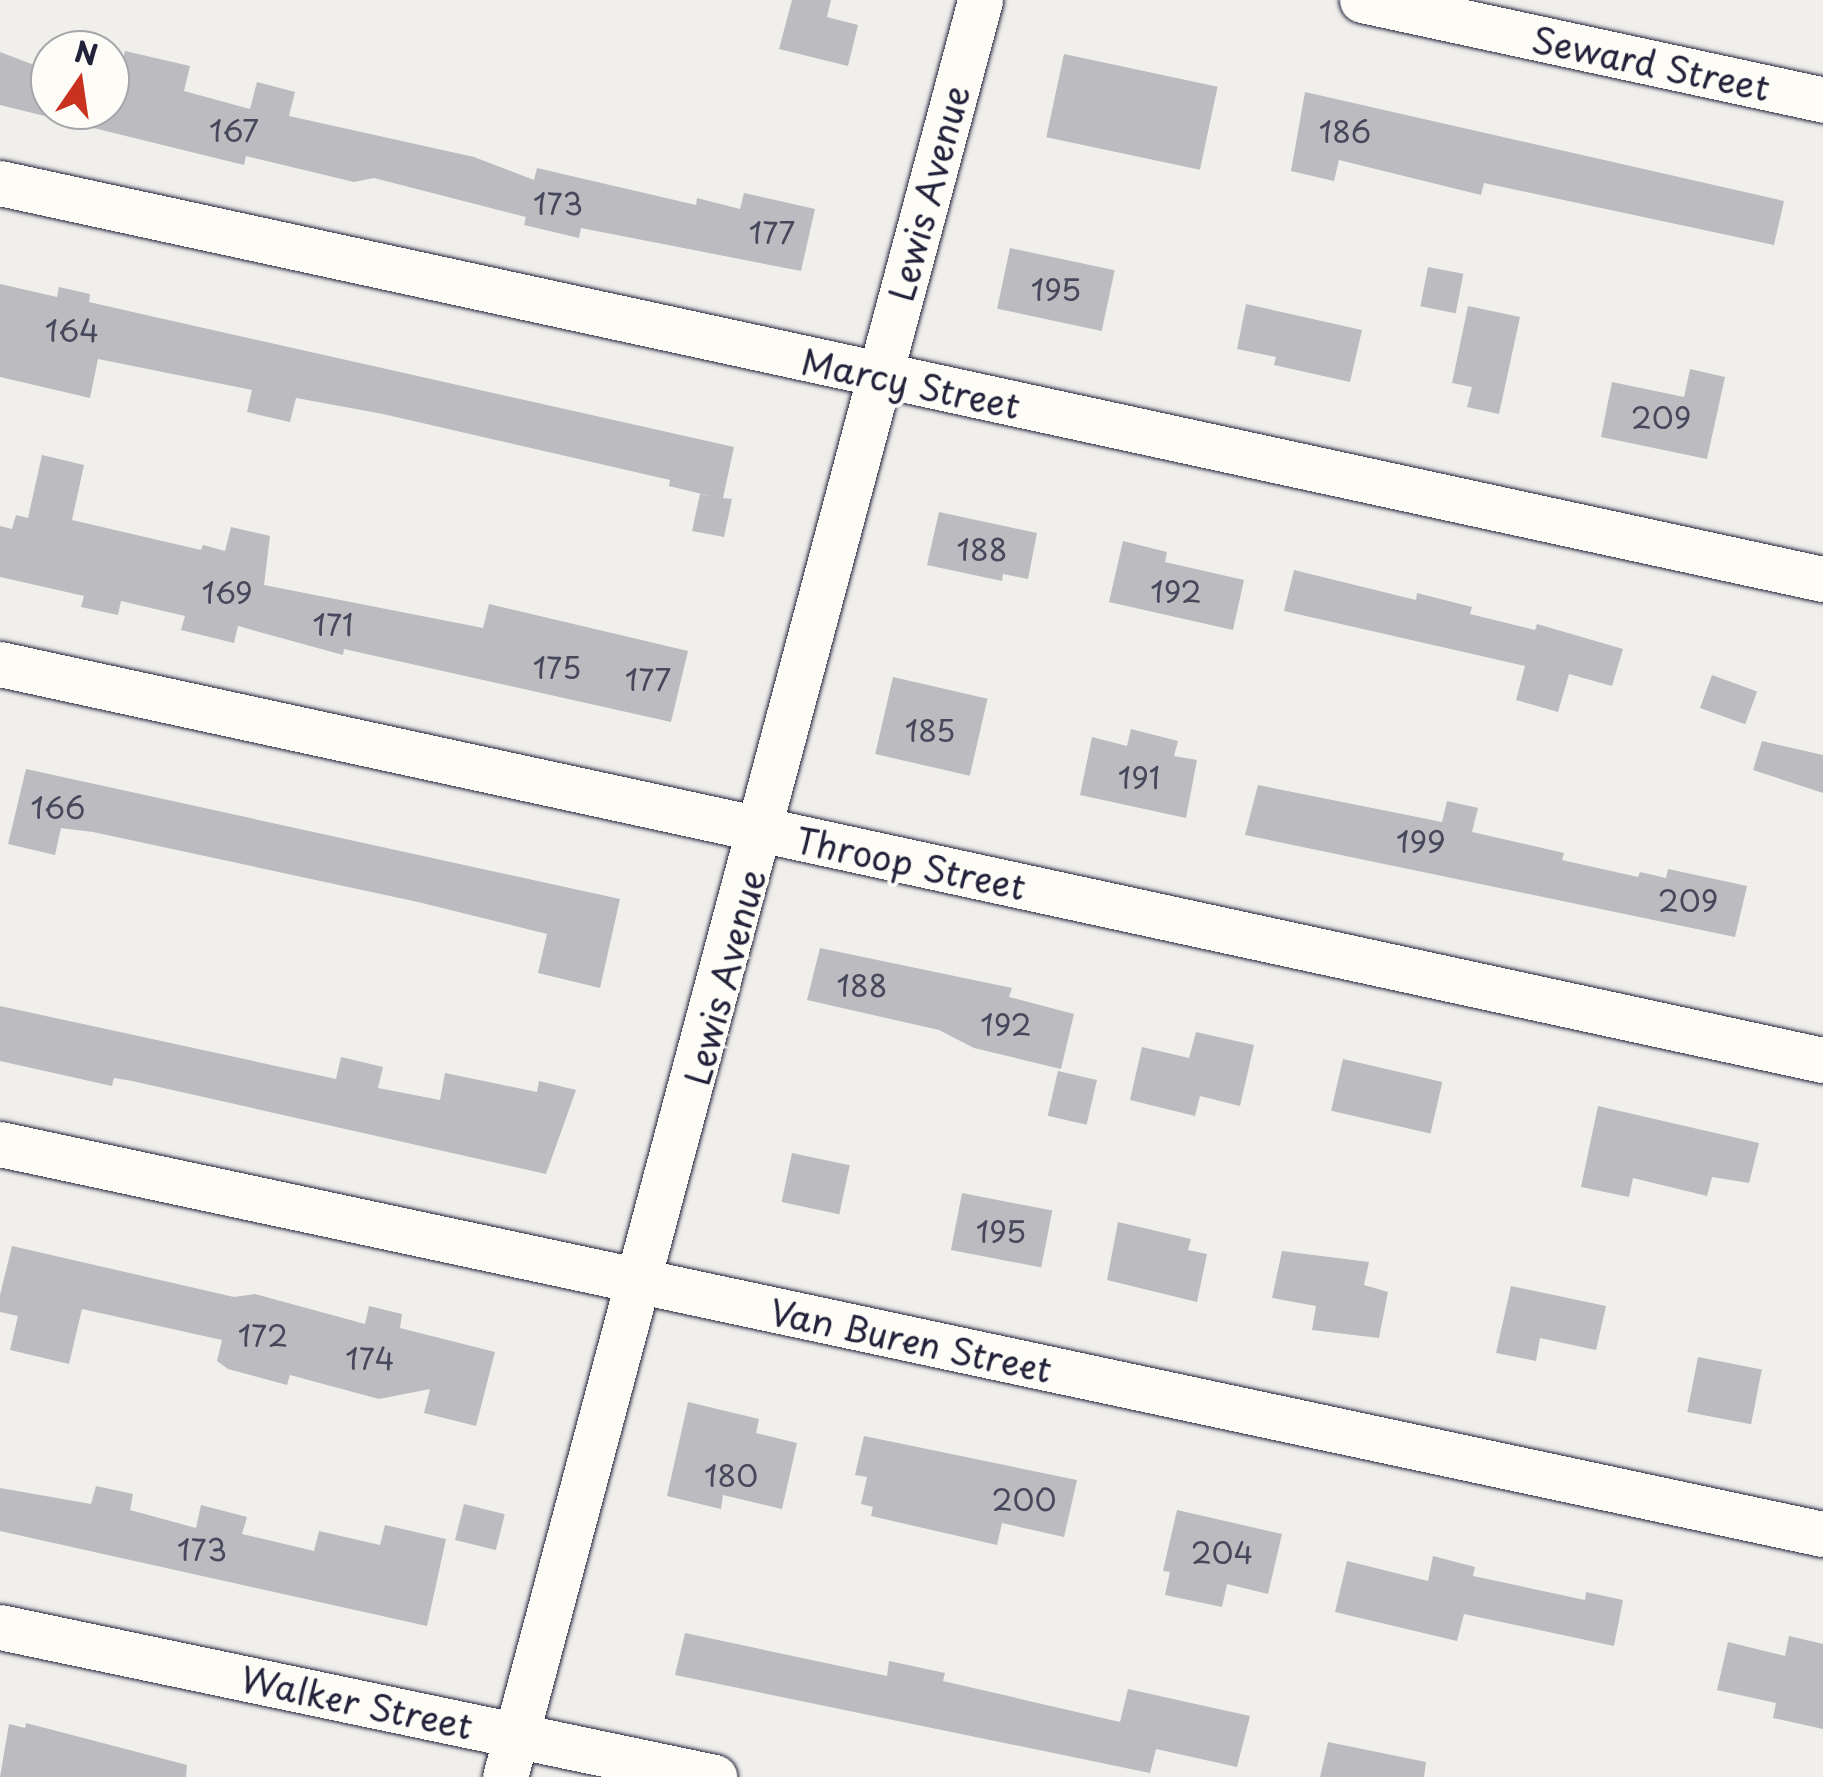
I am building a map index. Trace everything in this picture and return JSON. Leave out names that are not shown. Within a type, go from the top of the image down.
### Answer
[{"type":"street","name":"Lewis Avenue","points":[[511,1756],[763,831],[878,376],[980,0]]},
{"type":"street","name":"Seward Street","points":[[1362,0],[1823,100]]},
{"type":"street","name":"Marcy Street","points":[[0,183],[1823,580]]},
{"type":"street","name":"Throop Street","points":[[0,664],[1823,1060]]},
{"type":"street","name":"Van Buren Street","points":[[0,1144],[1823,1534]]},
{"type":"street","name":"Walker Street","points":[[0,1627],[511,1756],[714,1777]]},
{"type":"building","points":[[792,0],[831,0],[827,17],[858,25],[848,66],[779,49]]},
{"type":"building","points":[[0,52],[30,63],[30,112],[0,105]]},
{"type":"building","points":[[130,52],[190,66],[184,91],[250,109],[257,82],[295,92],[289,116],[474,157],[534,180],[537,168],[696,205],[697,198],[740,209],[744,193],[815,209],[801,271],[581,228],[579,238],[524,225],[526,217],[374,178],[354,182],[246,156],[244,165],[102,130],[130,130]]},
{"type":"building","points":[[1064,54],[1218,87],[1200,170],[1046,137]]},
{"type":"building","points":[[1305,92],[1784,201],[1774,245],[1484,183],[1481,195],[1339,160],[1334,181],[1291,171]]},
{"type":"building","points":[[1010,248],[1115,270],[1102,331],[997,309]]},
{"type":"building","points":[[1428,267],[1463,274],[1456,313],[1420,306]]},
{"type":"building","points":[[0,284],[57,297],[59,287],[90,294],[89,302],[734,447],[723,498],[732,499],[724,537],[692,531],[700,494],[714,497],[669,486],[670,480],[383,414],[296,398],[290,422],[247,412],[252,390],[98,359],[90,398],[0,377]]},
{"type":"building","points":[[1246,304],[1362,330],[1350,382],[1274,365],[1276,357],[1237,349]]},
{"type":"building","points":[[1468,306],[1520,317],[1499,414],[1467,407],[1472,387],[1452,383]]},
{"type":"building","points":[[1690,369],[1725,377],[1707,459],[1601,437],[1612,382],[1684,397]]},
{"type":"building","points":[[42,455],[84,465],[72,520],[201,550],[203,545],[225,551],[231,527],[270,536],[264,585],[483,628],[489,604],[688,651],[671,722],[344,649],[343,655],[238,626],[234,643],[181,630],[185,616],[121,601],[118,615],[81,607],[84,596],[0,577],[0,526],[12,529],[16,515],[28,518]]},
{"type":"building","points":[[939,512],[1037,533],[1028,579],[1003,574],[1002,581],[927,565]]},
{"type":"building","points":[[1123,541],[1167,552],[1165,562],[1244,580],[1233,630],[1109,602]]},
{"type":"building","points":[[1294,570],[1416,600],[1417,593],[1472,607],[1470,614],[1535,630],[1537,624],[1623,649],[1612,686],[1569,674],[1558,712],[1516,700],[1525,666],[1284,611]]},
{"type":"building","points":[[1712,675],[1757,691],[1745,724],[1700,708]]},
{"type":"building","points":[[893,677],[988,699],[970,776],[875,754]]},
{"type":"building","points":[[1131,729],[1178,741],[1174,756],[1197,760],[1186,818],[1080,795],[1092,737],[1127,746]]},
{"type":"building","points":[[1762,741],[1823,755],[1823,793],[1753,770]]},
{"type":"building","points":[[26,769],[620,899],[600,988],[538,973],[547,934],[418,902],[93,832],[61,828],[55,855],[8,844]]},
{"type":"building","points":[[1258,785],[1442,822],[1447,801],[1478,808],[1472,832],[1564,853],[1562,860],[1638,877],[1640,872],[1666,878],[1668,869],[1747,886],[1735,937],[1245,835]]},
{"type":"building","points":[[820,948],[1012,988],[1009,997],[1074,1014],[1061,1069],[974,1048],[939,1030],[807,1000]]},
{"type":"building","points":[[0,1006],[336,1079],[341,1057],[383,1067],[378,1088],[440,1100],[445,1073],[537,1092],[539,1081],[576,1090],[546,1174],[132,1081],[114,1078],[112,1086],[0,1061]]},
{"type":"building","points":[[1196,1032],[1254,1045],[1240,1106],[1200,1096],[1195,1116],[1130,1100],[1142,1047],[1189,1058]]},
{"type":"building","points":[[1343,1059],[1442,1082],[1430,1134],[1331,1111]]},
{"type":"building","points":[[1058,1071],[1097,1080],[1087,1125],[1048,1116]]},
{"type":"building","points":[[1598,1106],[1759,1143],[1749,1183],[1712,1177],[1707,1196],[1633,1178],[1629,1197],[1581,1187]]},
{"type":"building","points":[[792,1153],[850,1165],[839,1214],[782,1202]]},
{"type":"building","points":[[962,1193],[1052,1211],[1041,1267],[951,1250]]},
{"type":"building","points":[[1118,1222],[1191,1239],[1188,1250],[1207,1254],[1197,1302],[1107,1280]]},
{"type":"building","points":[[12,1246],[234,1297],[255,1294],[365,1324],[369,1306],[402,1314],[400,1328],[495,1352],[476,1426],[424,1413],[430,1389],[379,1399],[290,1375],[287,1385],[228,1369],[217,1361],[222,1340],[82,1309],[69,1364],[10,1350],[18,1316],[0,1312],[0,1295]]},
{"type":"building","points":[[1282,1251],[1369,1262],[1364,1285],[1388,1292],[1379,1338],[1312,1330],[1316,1306],[1272,1298]]},
{"type":"building","points":[[1511,1286],[1606,1306],[1596,1350],[1540,1338],[1536,1361],[1496,1353]]},
{"type":"building","points":[[1698,1357],[1762,1369],[1751,1424],[1687,1412]]},
{"type":"building","points":[[688,1402],[759,1419],[756,1433],[797,1443],[782,1509],[723,1495],[721,1509],[667,1496]]},
{"type":"building","points":[[864,1436],[1077,1480],[1064,1537],[1002,1523],[997,1545],[871,1516],[873,1507],[861,1504],[867,1477],[855,1475]]},
{"type":"building","points":[[96,1486],[133,1494],[130,1510],[196,1528],[201,1505],[247,1517],[242,1534],[314,1551],[319,1531],[380,1545],[385,1525],[446,1539],[427,1626],[0,1531],[0,1488],[91,1504]]},
{"type":"building","points":[[464,1504],[505,1514],[496,1550],[455,1540]]},
{"type":"building","points":[[1177,1510],[1282,1534],[1268,1594],[1227,1584],[1222,1607],[1165,1595],[1170,1572],[1163,1571]]},
{"type":"building","points":[[1433,1556],[1475,1567],[1473,1576],[1585,1600],[1586,1592],[1623,1600],[1614,1646],[1464,1614],[1457,1641],[1335,1612],[1347,1561],[1428,1581]]},
{"type":"building","points":[[685,1633],[887,1676],[889,1661],[945,1673],[943,1681],[1120,1722],[1128,1689],[1250,1716],[1237,1767],[1156,1749],[1150,1773],[675,1675]]},
{"type":"building","points":[[1789,1636],[1823,1644],[1823,1729],[1773,1718],[1776,1703],[1717,1690],[1728,1642],[1785,1656]]},
{"type":"building","points":[[26,1723],[187,1765],[186,1777],[0,1777],[9,1724],[25,1728]]},
{"type":"building","points":[[1328,1742],[1426,1762],[1424,1777],[1320,1777]]}]
